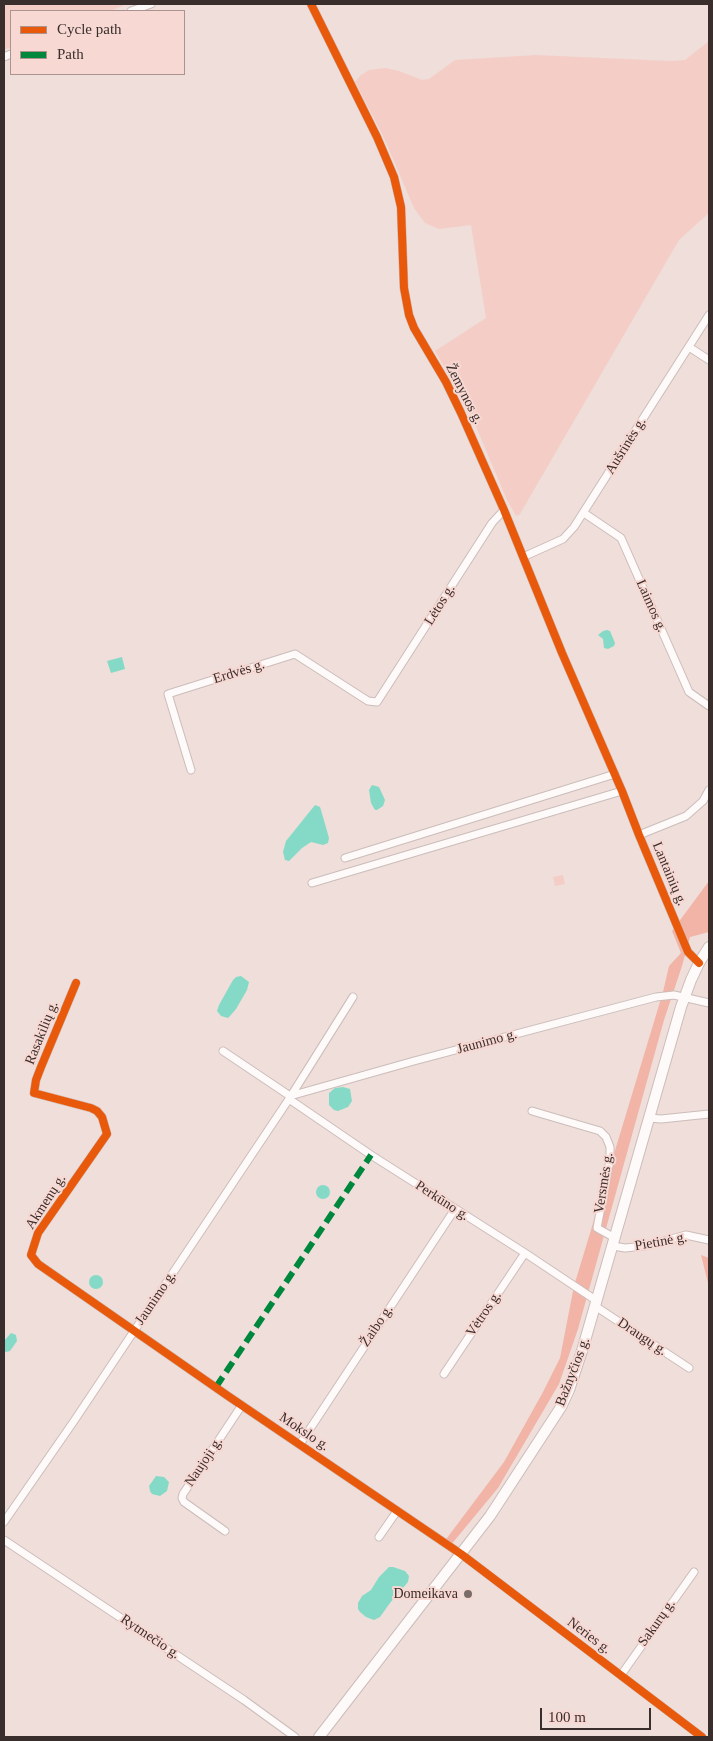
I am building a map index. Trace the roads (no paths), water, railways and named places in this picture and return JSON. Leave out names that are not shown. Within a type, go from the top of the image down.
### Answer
[{"type":"main road","name":"Bažnyčios g.","points":[[319,1737],[500,1502],[561,1407],[576,1371],[648,1118],[685,997],[699,963],[709,948]]},
{"type":"street","points":[[134,10],[151,4]]},
{"type":"street","name":"Žemynos g.","points":[[311,4],[377,137],[394,177],[401,207],[404,288],[409,315],[414,328],[446,382],[461,413],[504,510],[562,653],[622,791]]},
{"type":"street","name":"Aušrinės g.","points":[[523,557],[563,539],[584,513],[709,315]]},
{"type":"street","points":[[689,347],[709,360]]},
{"type":"street","name":"Lėtos g.","points":[[377,702],[492,523],[504,510]]},
{"type":"street","name":"Laimos g.","points":[[584,513],[621,538],[689,692],[709,706]]},
{"type":"street","name":"Erdvės g.","points":[[191,770],[168,694],[295,654],[368,700],[377,702]]},
{"type":"street","points":[[345,858],[615,774]]},
{"type":"street","points":[[639,835],[686,816],[703,801],[709,790]]},
{"type":"street","points":[[312,883],[622,791]]},
{"type":"street","name":"Lantainių g.","points":[[622,791],[688,952],[699,963]]},
{"type":"street","name":"Rasakilių g.","points":[[34,1093],[36,1080],[76,983]]},
{"type":"street","name":"Jaunimo g.","points":[[289,1098],[414,1061],[656,997],[666,995],[685,997],[709,1003]]},
{"type":"street","name":"Jaunimo g.","points":[[4,1522],[289,1098],[353,997]]},
{"type":"street","name":"Perkūno g.","points":[[222,1051],[371,1155],[525,1253],[596,1304]]},
{"type":"street","name":"Akmenų g.","points":[[34,1093],[96,1111],[102,1117],[107,1134],[38,1233],[31,1255],[47,1272],[134,1331]]},
{"type":"street","name":"Versmės g.","points":[[532,1111],[600,1131],[606,1137],[610,1147],[610,1160],[596,1228],[614,1242]]},
{"type":"street","points":[[648,1118],[661,1119],[709,1114]]},
{"type":"street","name":"Žaibo g.","points":[[300,1444],[455,1209]]},
{"type":"street","name":"Pietinė g.","points":[[614,1242],[625,1248],[645,1246],[686,1235],[709,1240]]},
{"type":"street","name":"Vėtros g.","points":[[444,1374],[525,1253]]},
{"type":"street","name":"Draugų g.","points":[[596,1304],[689,1368]]},
{"type":"street","name":"Mokslo g.","points":[[134,1331],[461,1554]]},
{"type":"street","name":"Naujoji g.","points":[[225,1531],[184,1502],[182,1498],[242,1405]]},
{"type":"street","points":[[379,1537],[398,1511]]},
{"type":"street","name":"Rytmečio g.","points":[[4,1540],[244,1700],[295,1737]]},
{"type":"street","name":"Neries g.","points":[[461,1554],[702,1737]]},
{"type":"street","name":"Sakurų g.","points":[[621,1675],[694,1572]]},
{"type":"place","name":"Domeikava","points":[[468,1594]]}]
